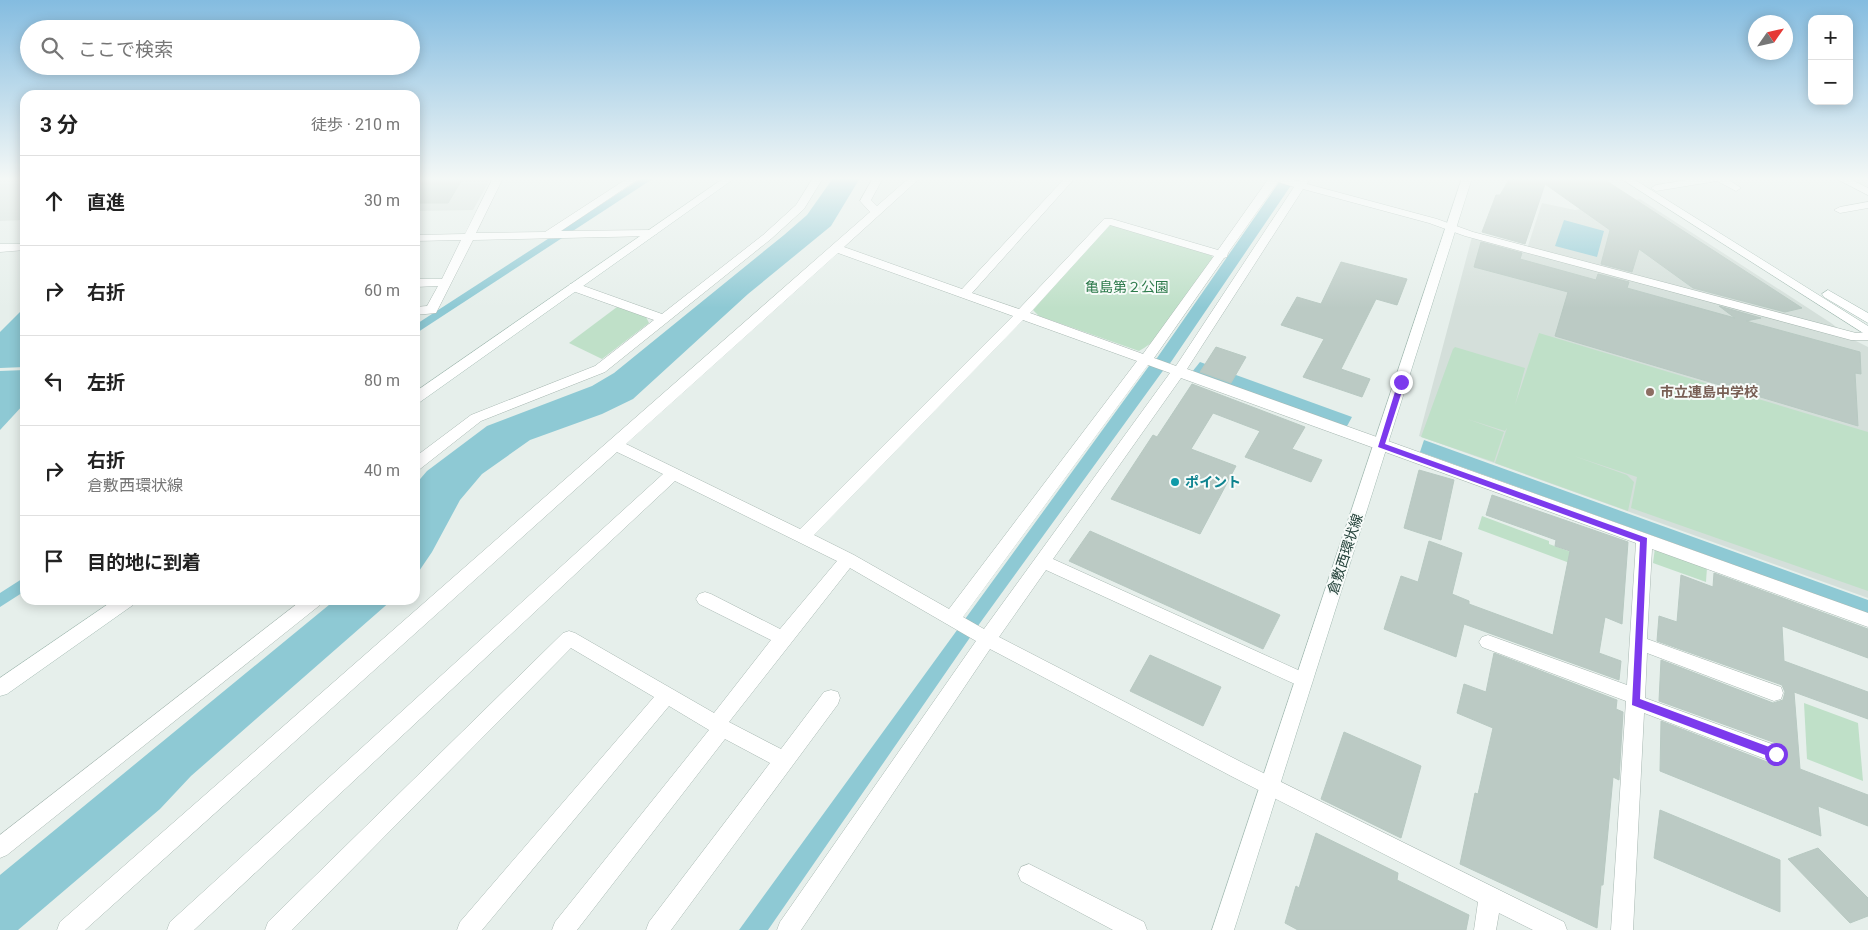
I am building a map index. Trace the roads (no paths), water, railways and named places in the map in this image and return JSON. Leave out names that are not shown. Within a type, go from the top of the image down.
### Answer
[{"type":"street","points":[[420,311],[432,310],[476,221]]},
{"type":"street","points":[[550,234],[569,221]]},
{"type":"street","points":[[420,395],[668,221]]},
{"type":"street","points":[[420,461],[476,418],[493,409],[600,369],[785,221]]},
{"type":"street","points":[[68,930],[866,221]]},
{"type":"street","points":[[964,294],[1030,221]]},
{"type":"street","points":[[803,536],[1021,315],[1108,221]]},
{"type":"street","points":[[1109,221],[1223,255]]},
{"type":"street","points":[[954,620],[1149,360],[1246,221]]},
{"type":"street","points":[[788,930],[983,637],[1042,561],[1176,370],[1274,221]]},
{"type":"street","points":[[1429,221],[1856,337],[1868,336]]},
{"type":"street","name":"倉敷西環状線","points":[[1223,930],[1453,221]]},
{"type":"street","points":[[1693,221],[1868,332]]},
{"type":"street","points":[[1710,221],[1868,319]]},
{"type":"street","points":[[420,238],[652,233]]},
{"type":"street","points":[[0,248],[20,248]]},
{"type":"street","points":[[836,248],[1868,620]]},
{"type":"street","points":[[420,283],[447,282]]},
{"type":"street","points":[[574,287],[664,319]]},
{"type":"street","points":[[614,444],[848,559],[983,637],[1269,786],[1556,930]]},
{"type":"street","points":[[178,930],[674,473]]},
{"type":"street","points":[[1622,930],[1644,540]]},
{"type":"street","points":[[563,930],[720,726],[783,638],[848,559]]},
{"type":"street","points":[[1042,561],[1303,680]]},
{"type":"street","points":[[705,599],[783,638]]},
{"type":"street","points":[[0,688],[120,605]]},
{"type":"street","points":[[0,848],[308,605]]},
{"type":"street","points":[[276,930],[569,638],[666,696],[785,761]]},
{"type":"street","points":[[1488,642],[1776,754]]},
{"type":"street","points":[[1639,643],[1774,693]]},
{"type":"street","points":[[468,930],[666,696]]},
{"type":"street","points":[[657,930],[831,698]]},
{"type":"street","points":[[1029,874],[1136,930]]},
{"type":"street","points":[[1485,930],[1490,897]]},
{"type":"water","points":[[575,221],[588,221],[420,331],[420,322]]},
{"type":"water","points":[[800,221],[834,221],[831,226],[748,294],[633,399],[602,414],[530,440],[482,474],[460,500],[432,552],[420,570],[420,479],[427,471],[487,426],[592,386],[614,373]]},
{"type":"water","points":[[1252,221],[1267,221],[1171,362],[980,623],[768,930],[739,930],[1149,366],[1157,358]]},
{"type":"water","points":[[1564,221],[1604,231],[1597,257],[1555,246]]},
{"type":"water","points":[[20,312],[20,367],[0,368],[0,332]]},
{"type":"water","points":[[1200,362],[1352,417],[1346,428],[1192,372]]},
{"type":"water","points":[[20,370],[20,408],[0,430],[0,371]]},
{"type":"water","points":[[1424,440],[1868,600],[1868,613],[1420,452]]},
{"type":"water","points":[[20,580],[20,594],[0,607],[0,593]]},
{"type":"water","points":[[329,605],[386,605],[191,776],[160,809],[18,930],[0,930],[0,875]]},
{"type":"place","name":"市立連島中学校","points":[[1650,392]]},
{"type":"place","name":"ポイント","points":[[1175,482]]},
{"type":"park label","name":"亀島第２公園","points":[[1127,287]]}]
